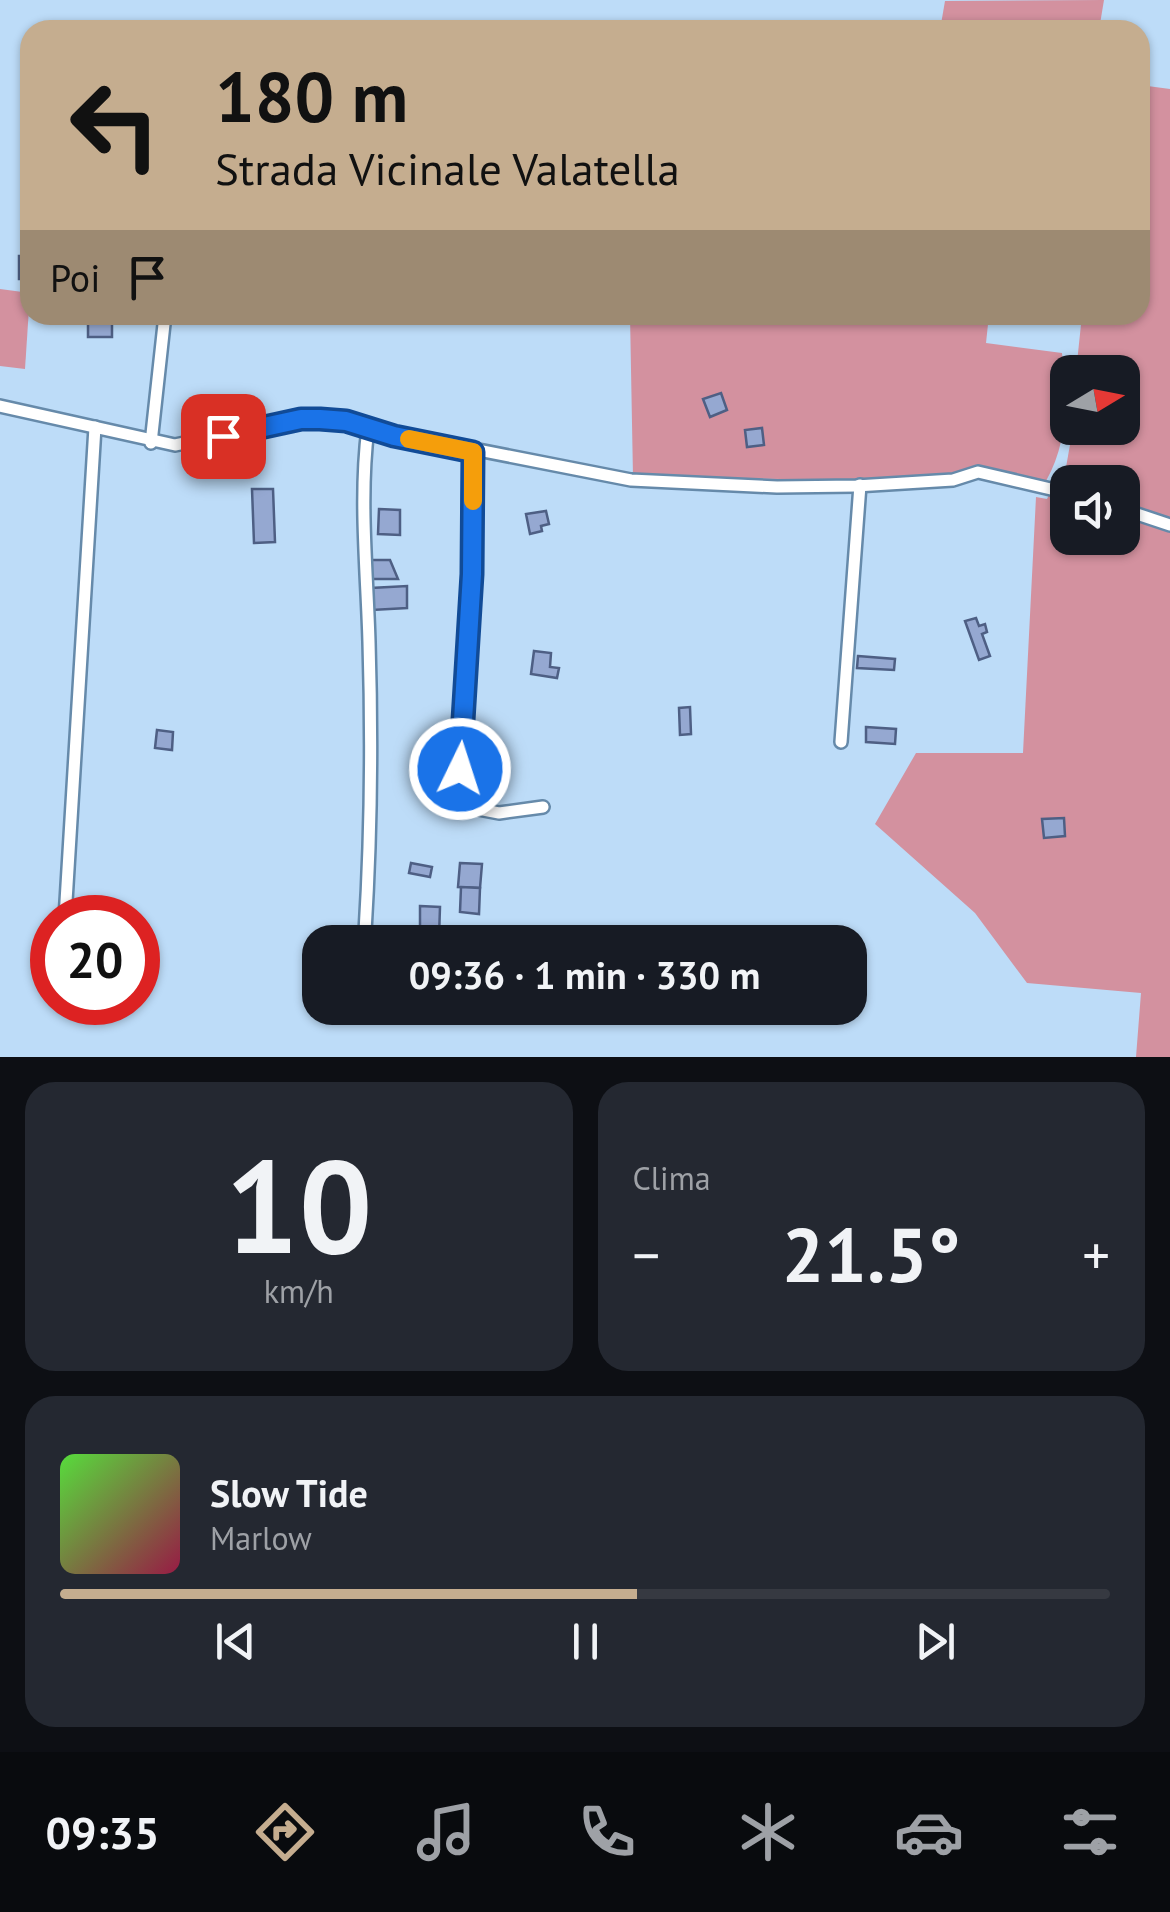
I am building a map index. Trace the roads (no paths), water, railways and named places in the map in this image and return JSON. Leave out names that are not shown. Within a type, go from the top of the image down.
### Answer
[{"type":"street","points":[[151,442],[165,325]]},
{"type":"street","points":[[0,406],[175,445],[301,419],[346,421],[473,452],[631,480],[776,487],[952,480],[978,472],[1050,489]]},
{"type":"street","points":[[66,895],[95,428]]},
{"type":"street","points":[[366,925],[371,874],[363,476],[368,428]]},
{"type":"street","points":[[473,452],[472,574],[457,805],[499,812],[544,807]]},
{"type":"street","points":[[841,742],[860,485]]},
{"type":"street","points":[[1140,515],[1170,525]]}]
